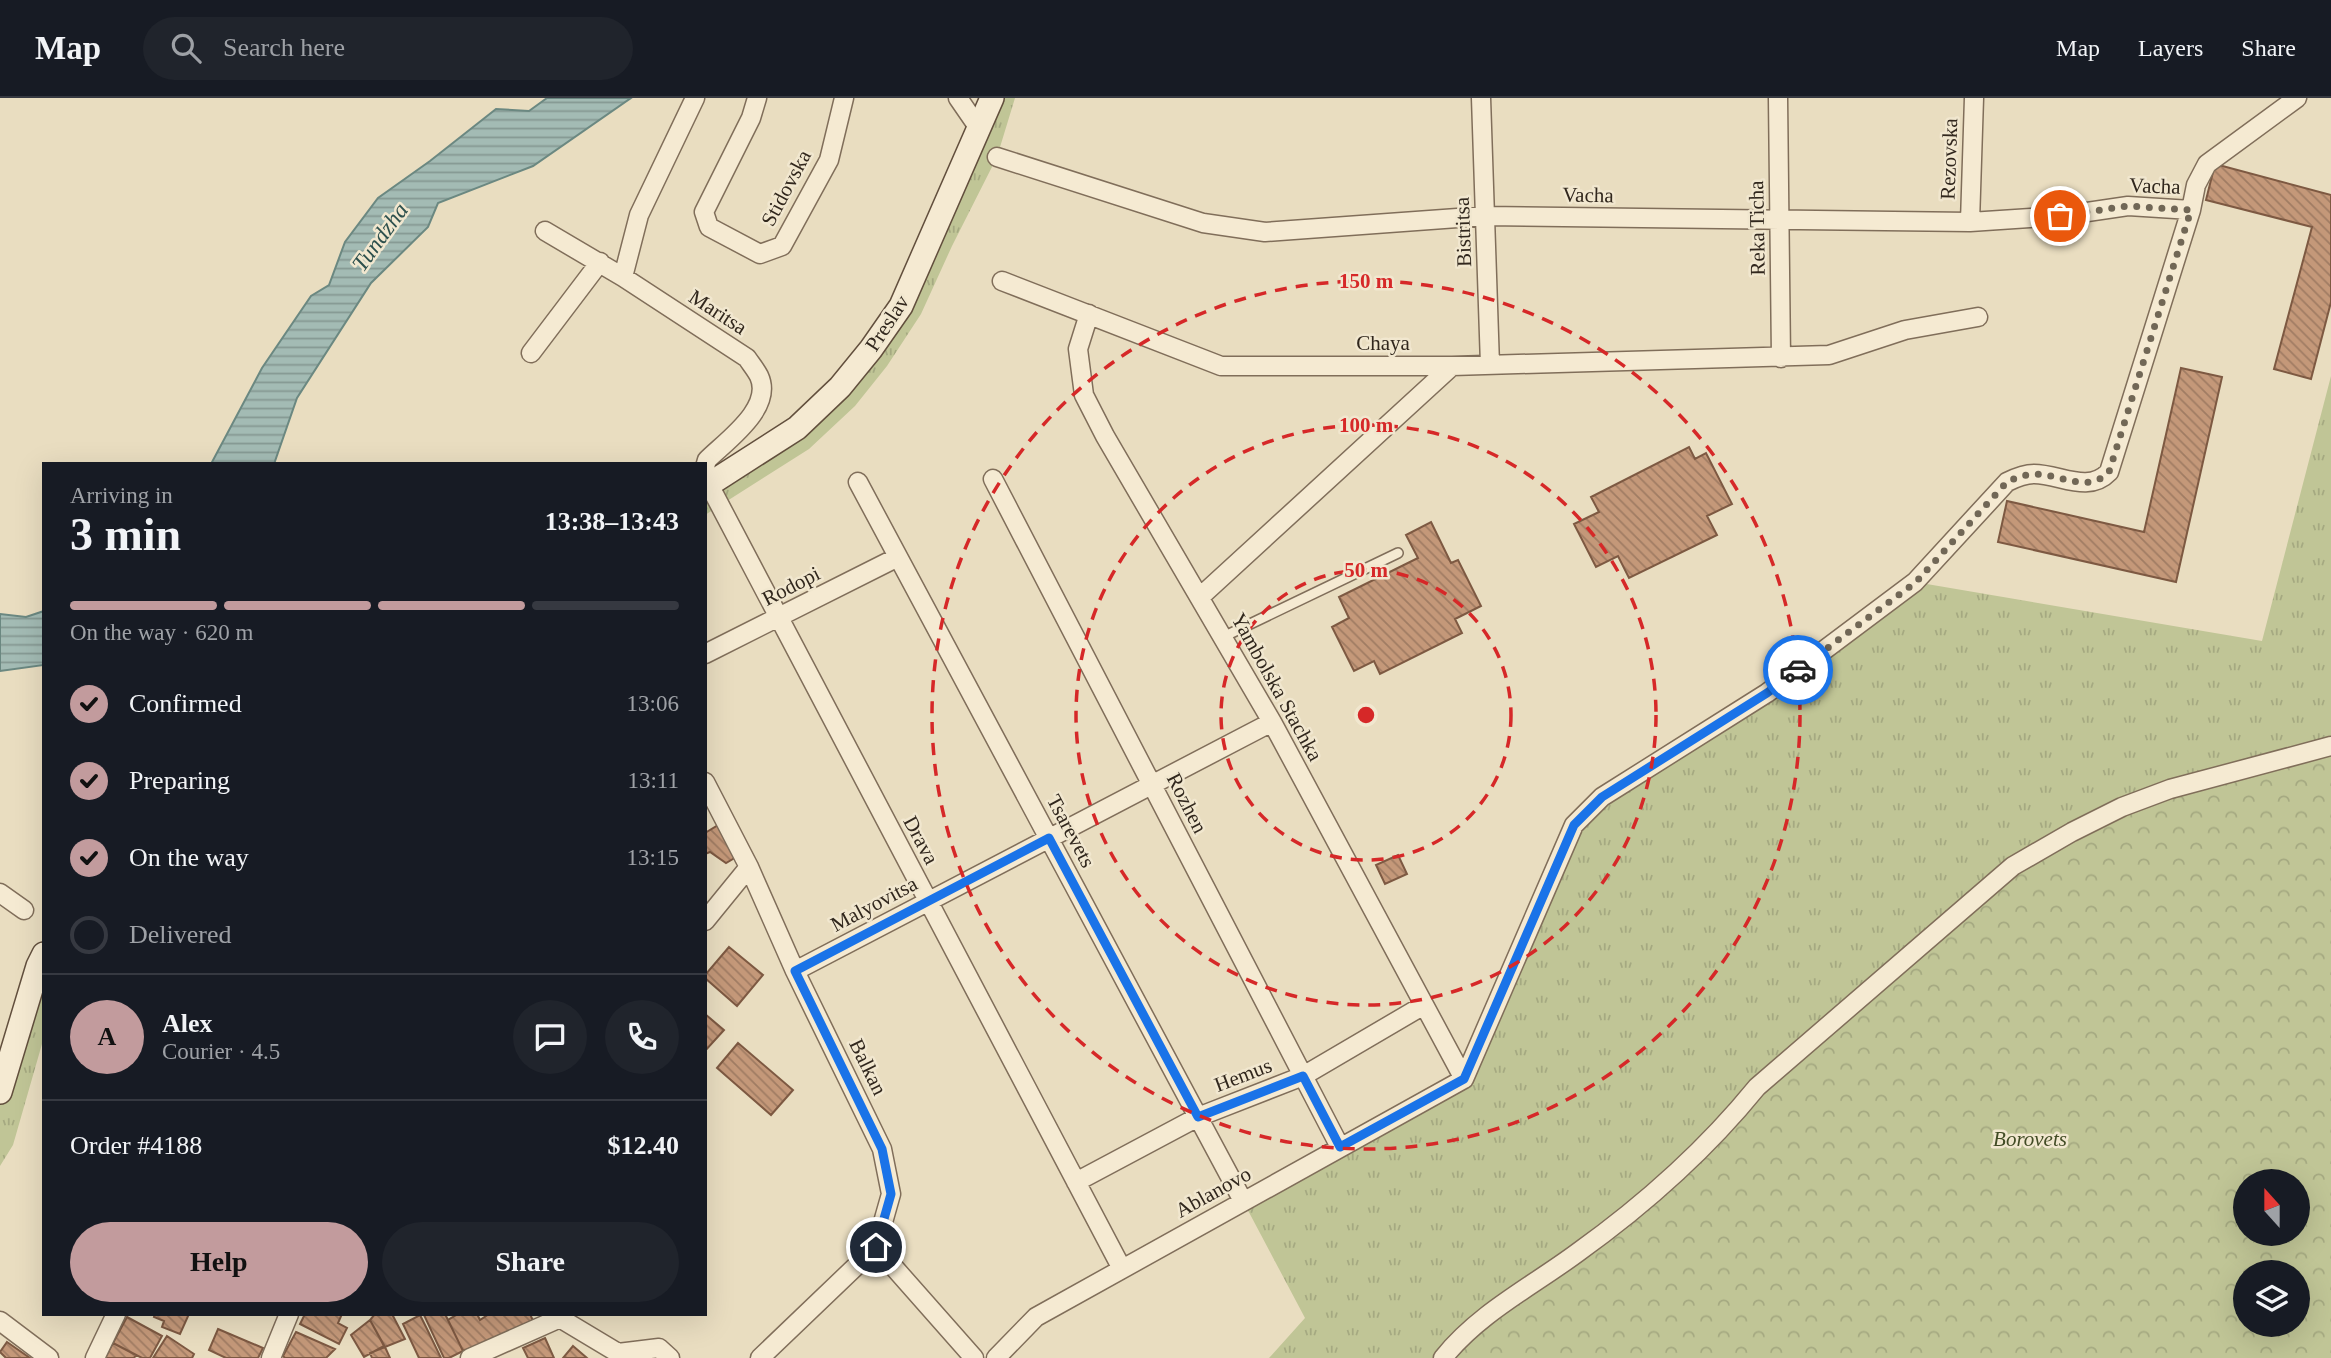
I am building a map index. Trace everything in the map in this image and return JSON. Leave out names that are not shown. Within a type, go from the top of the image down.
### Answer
[{"type":"main road","name":"Preslav","points":[[707,478],[797,428],[840,387],[871,349],[901,306],[992,98]]},
{"type":"main road","points":[[0,1092],[42,958]]},
{"type":"street","points":[[623,277],[639,215],[695,98]]},
{"type":"street","name":"Stidovska","points":[[757,98],[751,118],[705,212],[709,227],[760,254],[782,246],[829,160],[844,98]]},
{"type":"street","points":[[958,98],[978,128]]},
{"type":"street","name":"Bistritsa","points":[[1481,98],[1490,365]]},
{"type":"street","name":"Reka Ticha","points":[[1778,98],[1781,358]]},
{"type":"street","name":"Rezovska","points":[[1970,222],[1975,98]]},
{"type":"street","points":[[1464,1079],[1574,825],[1586,810],[1602,797],[1767,693],[1916,582],[2007,482],[2019,476],[2035,474],[2091,484],[2101,480],[2109,472],[2191,210],[2196,185],[2207,164],[2297,98]]},
{"type":"street","name":"Vacha","points":[[996,157],[1203,223],[1265,232],[1485,216],[1970,222],[2060,216],[2127,206],[2191,210]]},
{"type":"street","name":"Maritsa","points":[[545,231],[600,262],[747,358],[760,378],[761,399],[749,421],[707,462]]},
{"type":"street","points":[[531,353],[600,262]]},
{"type":"street","name":"Chaya","points":[[1002,281],[1221,366],[1452,366],[1829,355],[1905,330],[1978,317]]},
{"type":"street","name":"Yambolska Stachka","points":[[1089,314],[1078,349],[1084,395],[1105,436],[1272,722],[1464,1079]]},
{"type":"street","points":[[1200,597],[1452,366]]},
{"type":"street","name":"Rozhen","points":[[993,479],[1340,1147]]},
{"type":"street","name":"Drava","points":[[707,481],[1122,1269]]},
{"type":"street","name":"Tsarevets","points":[[858,482],[1243,1201]]},
{"type":"street","name":"Rodopi","points":[[707,653],[898,557]]},
{"type":"street","name":"Malyovitsa","points":[[795,971],[1272,722]]},
{"type":"street","points":[[1443,1358],[1454,1344],[1485,1316],[1576,1254],[1641,1204],[1722,1129],[1757,1087],[2013,866],[2097,820],[2170,789],[2331,746]]},
{"type":"street","name":"Balkan","points":[[707,786],[749,867],[795,971],[882,1149],[891,1194],[876,1247]]},
{"type":"street","points":[[707,919],[749,867]]},
{"type":"street","points":[[0,893],[24,910]]},
{"type":"street","name":"Hemus","points":[[1076,1182],[1198,1117],[1303,1076],[1424,1005]]},
{"type":"street","name":"Ablanovo","points":[[996,1358],[1036,1317],[1464,1079]]},
{"type":"street","points":[[760,1358],[876,1247],[974,1358]]},
{"type":"street","points":[[95,1358],[115,1316]]},
{"type":"street","points":[[271,1358],[288,1316]]},
{"type":"street","points":[[470,1358],[555,1316],[618,1353],[659,1348],[670,1358]]},
{"type":"street","points":[[0,1321],[49,1358]]},
{"type":"lane","points":[[1223,638],[1398,553]]},
{"type":"green space","points":[[992,98],[1015,98],[997,157],[921,314],[887,366],[855,406],[809,449],[707,514],[707,486],[797,428],[871,349]]},
{"type":"green space","points":[[2331,376],[2331,746],[1730,1121],[1443,1358],[1269,1358],[1305,1318],[1243,1201],[1464,1079],[1574,825],[1915,582],[2262,641]]},
{"type":"green space","name":"Borovets","points":[[2331,746],[2331,1358],[1443,1358],[1576,1254],[1730,1121],[2013,866],[2122,807]]},
{"type":"green space","points":[[42,960],[42,1044],[13,1145],[0,1166],[0,1092]]},
{"type":"water","name":"Tundzha","points":[[547,98],[631,98],[533,166],[438,203],[428,227],[371,283],[297,398],[275,462],[212,462],[262,368],[311,296],[329,285],[345,242],[378,198],[496,109],[529,111]]},
{"type":"water","points":[[42,612],[42,665],[0,671],[0,614],[26,617]]},
{"type":"building","points":[[2215,164],[2331,195],[2331,302],[2311,379],[2274,369],[2312,227],[2206,200]]},
{"type":"building","points":[[2181,368],[2222,377],[2176,582],[1998,542],[2007,501],[2144,532]]},
{"type":"building","points":[[1689,447],[1695,459],[1706,453],[1732,504],[1707,516],[1717,535],[1629,578],[1618,556],[1596,567],[1574,524],[1599,512],[1591,497]]},
{"type":"building","points":[[1431,522],[1451,563],[1458,560],[1481,606],[1455,619],[1462,633],[1380,674],[1374,661],[1354,671],[1332,627],[1349,618],[1339,597],[1418,558],[1406,535]]},
{"type":"building","points":[[720,824],[738,856],[726,863],[710,852],[707,853],[707,832]]},
{"type":"building","points":[[1398,855],[1407,874],[1385,884],[1376,865]]},
{"type":"building","points":[[729,947],[763,975],[737,1006],[707,980],[707,973]]},
{"type":"building","points":[[707,1016],[724,1030],[707,1049]]},
{"type":"building","points":[[738,1043],[793,1090],[771,1115],[717,1068]]},
{"type":"building","points":[[188,1316],[180,1334],[162,1327],[164,1321],[154,1317]]},
{"type":"building","points":[[304,1316],[341,1316],[338,1323],[347,1328],[339,1344],[300,1324]]},
{"type":"building","points":[[373,1316],[393,1316],[405,1339],[385,1347],[370,1320]]},
{"type":"building","points":[[420,1316],[441,1358],[419,1358],[403,1324]]},
{"type":"building","points":[[424,1316],[446,1316],[463,1351],[444,1358]]},
{"type":"building","points":[[455,1316],[478,1316],[480,1320],[486,1316],[531,1316],[534,1323],[463,1351],[448,1320]]},
{"type":"building","points":[[127,1317],[162,1336],[150,1358],[142,1358],[113,1343]]},
{"type":"building","points":[[370,1320],[384,1346],[364,1357],[351,1335]]},
{"type":"building","points":[[218,1329],[263,1348],[258,1358],[226,1358],[209,1350]]},
{"type":"building","points":[[296,1332],[335,1349],[326,1358],[285,1358],[283,1356]]},
{"type":"building","points":[[167,1336],[194,1354],[192,1358],[153,1358]]},
{"type":"building","points":[[545,1338],[554,1358],[528,1358],[523,1348]]},
{"type":"building","points":[[7,1342],[30,1358],[6,1358],[0,1352]]},
{"type":"building","points":[[113,1343],[136,1355],[134,1358],[105,1358]]},
{"type":"building","points":[[573,1346],[587,1358],[563,1358]]},
{"type":"building","points":[[385,1347],[390,1358],[372,1358],[370,1353]]},
{"type":"way so far","points":[[1798,670],[1916,582],[2007,482],[2019,476],[2035,474],[2091,484],[2101,480],[2109,472],[2191,210],[2127,206],[2060,216]]},
{"type":"route","points":[[876,1247],[891,1194],[882,1149],[795,971],[1049,838],[1198,1117],[1303,1076],[1340,1147],[1464,1079],[1574,825],[1586,810],[1602,797],[1767,693],[1798,670]]}]
